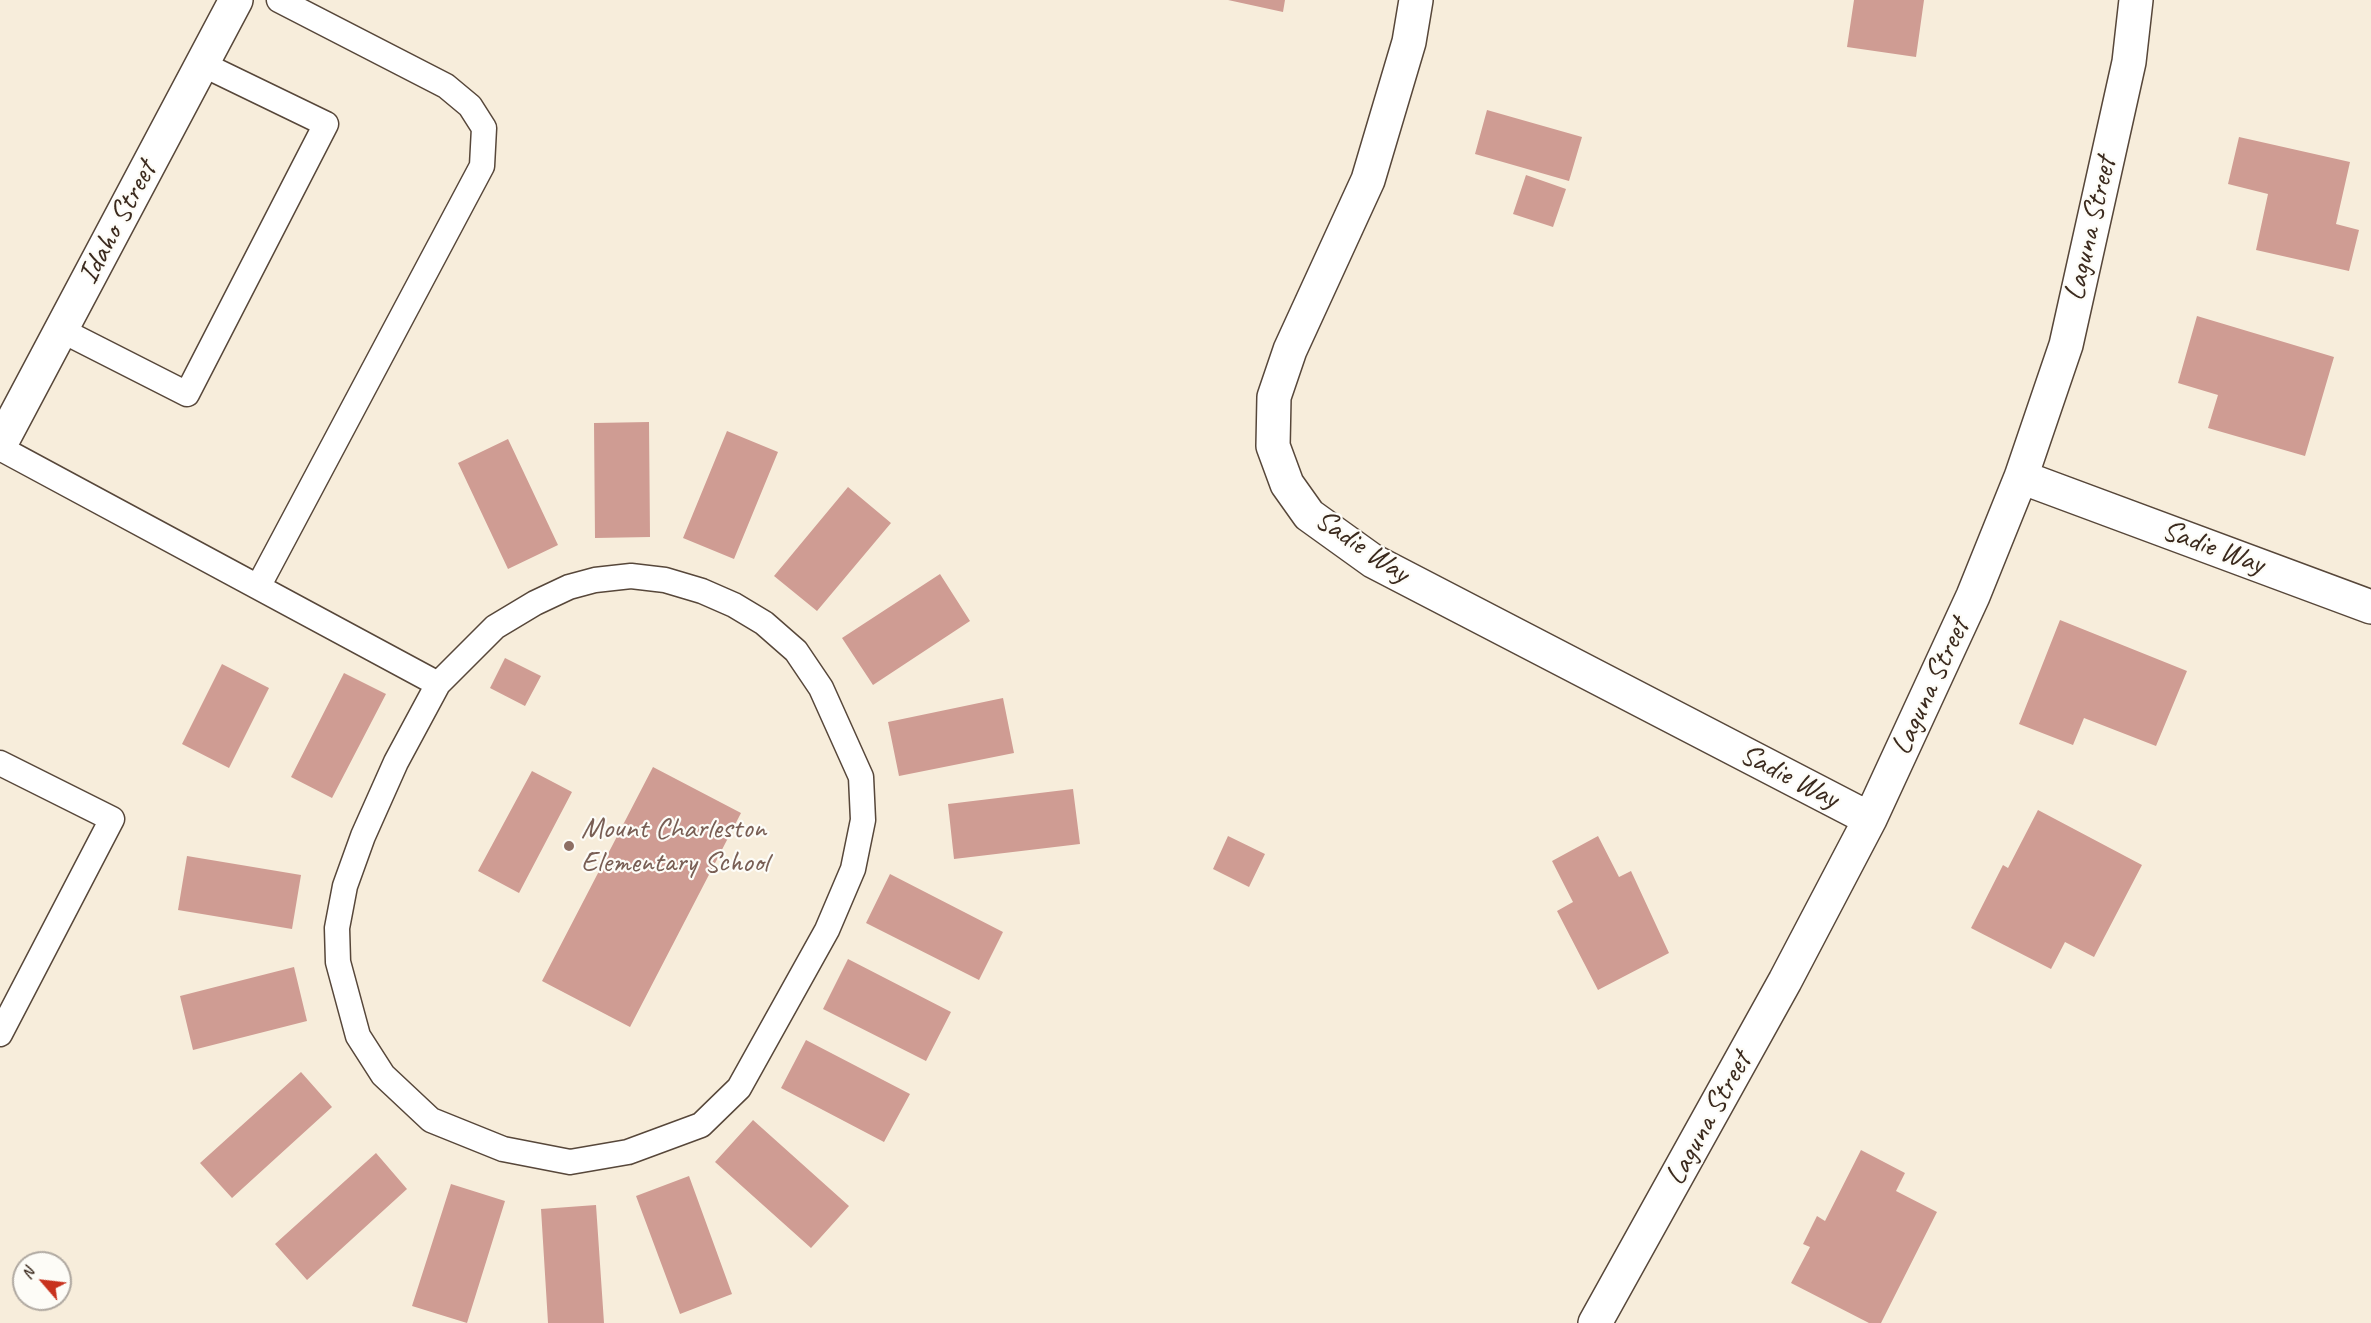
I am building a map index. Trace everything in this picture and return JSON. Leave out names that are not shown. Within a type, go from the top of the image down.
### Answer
[{"type":"street","name":"Idaho Street","points":[[0,447],[236,0]]},
{"type":"street","name":"Sadie Way","points":[[1416,0],[1409,42],[1368,180],[1290,350],[1274,397],[1273,446],[1287,484],[1309,515],[1373,561],[1870,819]]},
{"type":"street","name":"Laguna Street","points":[[1595,1323],[1785,981],[1870,819],[1973,596],[2021,477],[2066,345],[2129,62],[2136,0]]},
{"type":"street","name":"Sadie Way","points":[[2021,477],[2371,607]]},
{"type":"lane","points":[[258,587],[482,166],[484,128],[470,106],[446,86],[279,0]]},
{"type":"lane","points":[[61,330],[187,394],[326,124],[202,64]]},
{"type":"lane","points":[[0,447],[438,684]]},
{"type":"lane","points":[[631,576],[675,583],[702,591],[734,605],[764,623],[796,651],[821,688],[861,777],[863,820],[853,869],[827,930],[739,1088],[701,1125],[628,1152],[570,1162],[503,1149],[431,1120],[383,1075],[358,1036],[338,962],[337,928],[345,886],[396,762],[438,684],[495,627],[535,603],[569,587],[596,580],[631,576]]},
{"type":"lane","points":[[0,763],[112,819],[0,1034]]},
{"type":"building","points":[[1228,0],[1285,0],[1283,12]]},
{"type":"building","points":[[1854,0],[1924,0],[1916,57],[1847,47]]},
{"type":"building","points":[[1487,110],[1582,137],[1569,181],[1475,154]]},
{"type":"building","points":[[2239,137],[2350,162],[2336,224],[2359,230],[2349,271],[2256,250],[2268,194],[2228,184]]},
{"type":"building","points":[[1526,175],[1566,189],[1553,227],[1513,214]]},
{"type":"building","points":[[2197,316],[2334,357],[2305,456],[2208,428],[2218,395],[2178,383]]},
{"type":"building","points":[[649,422],[650,537],[595,538],[594,423]]},
{"type":"building","points":[[727,431],[778,452],[734,559],[683,538]]},
{"type":"building","points":[[508,439],[558,545],[508,569],[458,463]]},
{"type":"building","points":[[848,487],[891,523],[817,611],[774,576]]},
{"type":"building","points":[[940,574],[970,621],[873,685],[842,638]]},
{"type":"building","points":[[2060,620],[2187,671],[2156,746],[2084,718],[2073,745],[2019,724]]},
{"type":"building","points":[[505,658],[541,676],[525,706],[490,688]]},
{"type":"building","points":[[222,664],[269,688],[229,768],[182,744]]},
{"type":"building","points":[[344,673],[386,694],[332,798],[291,777]]},
{"type":"building","points":[[1003,698],[1014,753],[899,776],[888,722]]},
{"type":"building","points":[[653,767],[741,813],[630,1027],[542,981]]},
{"type":"building","points":[[532,771],[572,792],[519,893],[478,871]]},
{"type":"building","points":[[1073,789],[1080,844],[954,859],[948,804]]},
{"type":"building","points":[[2038,810],[2142,865],[2094,957],[2065,942],[2051,969],[1971,928],[2003,865],[2008,868]]},
{"type":"building","points":[[1228,836],[1265,854],[1249,887],[1213,869]]},
{"type":"building","points":[[1598,836],[1619,877],[1631,871],[1669,953],[1598,990],[1557,911],[1573,902],[1552,861]]},
{"type":"building","points":[[187,856],[301,875],[292,929],[178,910]]},
{"type":"building","points":[[890,874],[1003,932],[979,980],[866,923]]},
{"type":"building","points":[[848,959],[951,1012],[926,1061],[823,1009]]},
{"type":"building","points":[[294,967],[307,1021],[193,1050],[180,996]]},
{"type":"building","points":[[806,1040],[910,1094],[884,1142],[781,1088]]},
{"type":"building","points":[[301,1072],[332,1107],[232,1198],[200,1163]]},
{"type":"building","points":[[753,1120],[849,1206],[811,1248],[715,1162]]},
{"type":"building","points":[[1861,1150],[1905,1173],[1896,1191],[1937,1212],[1881,1323],[1869,1323],[1791,1283],[1810,1247],[1803,1244],[1817,1216],[1825,1221]]},
{"type":"building","points":[[376,1153],[407,1189],[307,1280],[275,1244]]},
{"type":"building","points":[[689,1176],[732,1294],[680,1314],[636,1196]]},
{"type":"building","points":[[451,1184],[505,1201],[467,1323],[412,1306]]},
{"type":"building","points":[[596,1205],[604,1323],[548,1323],[541,1209]]},
{"type":"place","name":"Mount Charleston Elementary School","points":[[569,846]]}]
